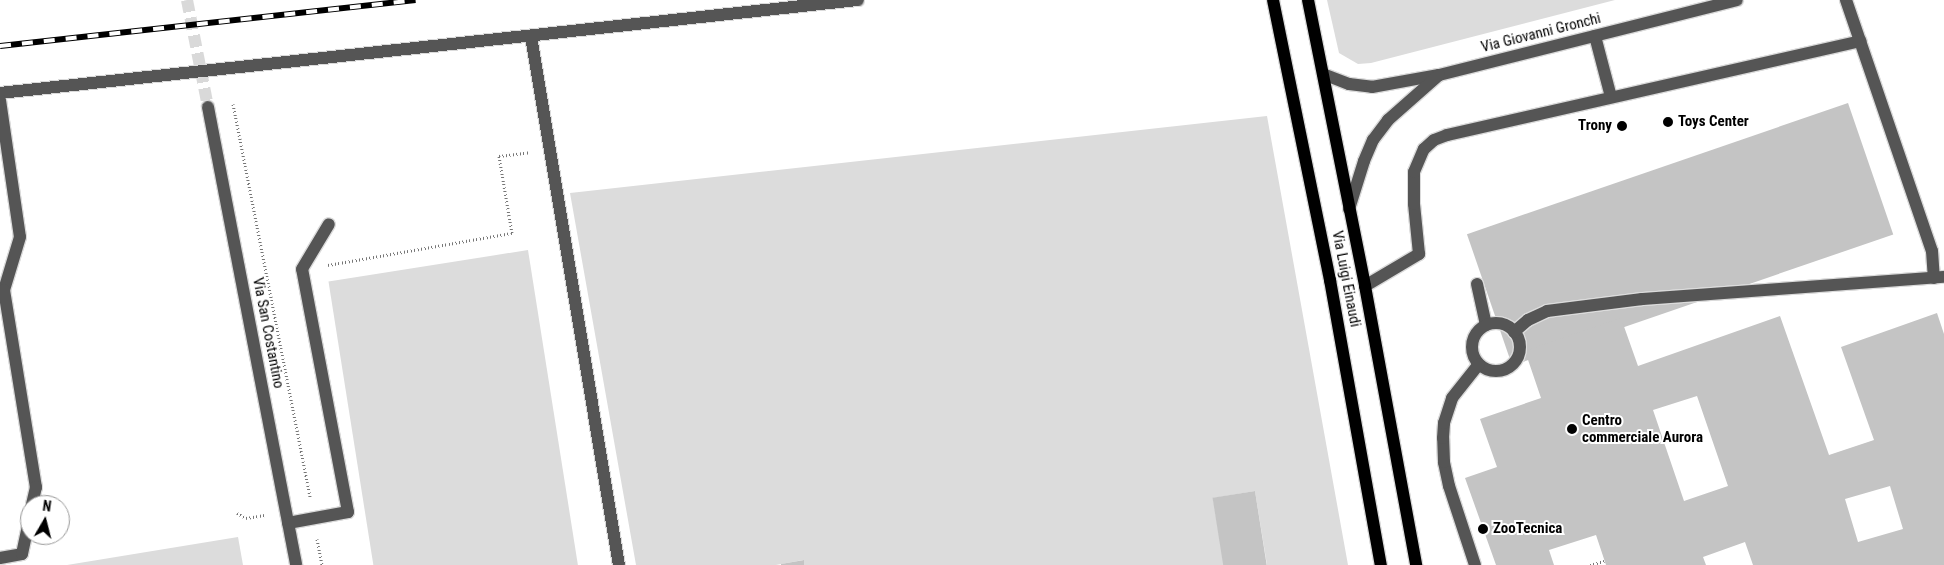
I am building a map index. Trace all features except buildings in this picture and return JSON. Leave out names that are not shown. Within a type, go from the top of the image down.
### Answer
[{"type":"main road","name":"Via Luigi Einaudi","points":[[1273,0],[1330,280],[1381,565]]},
{"type":"main road","name":"Via Luigi Einaudi","points":[[1308,0],[1365,286],[1416,565]]},
{"type":"street","points":[[0,93],[858,0]]},
{"type":"street","name":"Via Giovanni Gronchi","points":[[1323,74],[1349,84],[1372,87],[1440,75],[1737,0]]},
{"type":"street","points":[[1514,332],[1537,314],[1642,299],[1939,277],[1932,251],[1846,0]]},
{"type":"street","points":[[531,36],[619,565]]},
{"type":"street","points":[[1595,36],[1611,97]]},
{"type":"street","points":[[1365,286],[1419,254],[1412,186],[1414,172],[1424,149],[1434,140],[1447,135],[1860,41]]},
{"type":"street","name":"Via Giovanni Gronchi","points":[[1349,209],[1364,161],[1373,140],[1388,120],[1440,75]]},
{"type":"street","points":[[0,100],[20,237],[4,290],[36,487],[34,495]]},
{"type":"street","name":"Via San Costantino","points":[[208,107],[296,565]]},
{"type":"street","points":[[287,517],[348,512],[302,269],[329,224]]},
{"type":"street","points":[[1477,284],[1486,325]]},
{"type":"street","points":[[1502,324],[1514,332],[1520,347],[1514,362],[1501,370],[1493,370],[1479,364],[1474,358],[1472,342],[1480,329],[1486,325],[1502,324]]},
{"type":"street","points":[[1475,565],[1449,486],[1444,462],[1443,438],[1444,424],[1452,398],[1459,386],[1479,364]]},
{"type":"street","points":[[0,558],[22,554],[24,545]]},
{"type":"path","points":[[233,104],[310,499]]},
{"type":"path","points":[[302,269],[512,233],[499,156],[550,148]]},
{"type":"path","points":[[237,513],[246,518],[287,517]]},
{"type":"path","points":[[1590,565],[1604,561]]},
{"type":"shaded area","points":[[1327,0],[1615,0],[1371,63],[1358,64],[1339,53]]},
{"type":"shaded area","points":[[1267,116],[1348,565],[1267,565],[1255,491],[1213,498],[1224,565],[804,565],[803,560],[776,565],[636,565],[570,193]]},
{"type":"shaded area","points":[[528,250],[578,565],[373,565],[328,282]]},
{"type":"shaded area","points":[[238,537],[243,565],[67,565]]},
{"type":"tunnel","points":[[187,0],[208,107]]},
{"type":"railway","points":[[0,46],[415,0]]},
{"type":"place","name":"Toys Center","points":[[1668,122]]},
{"type":"place","name":"Trony","points":[[1622,126]]},
{"type":"place","name":"Centro commerciale Aurora","points":[[1572,429]]},
{"type":"place","name":"ZooTecnica","points":[[1483,529]]}]
